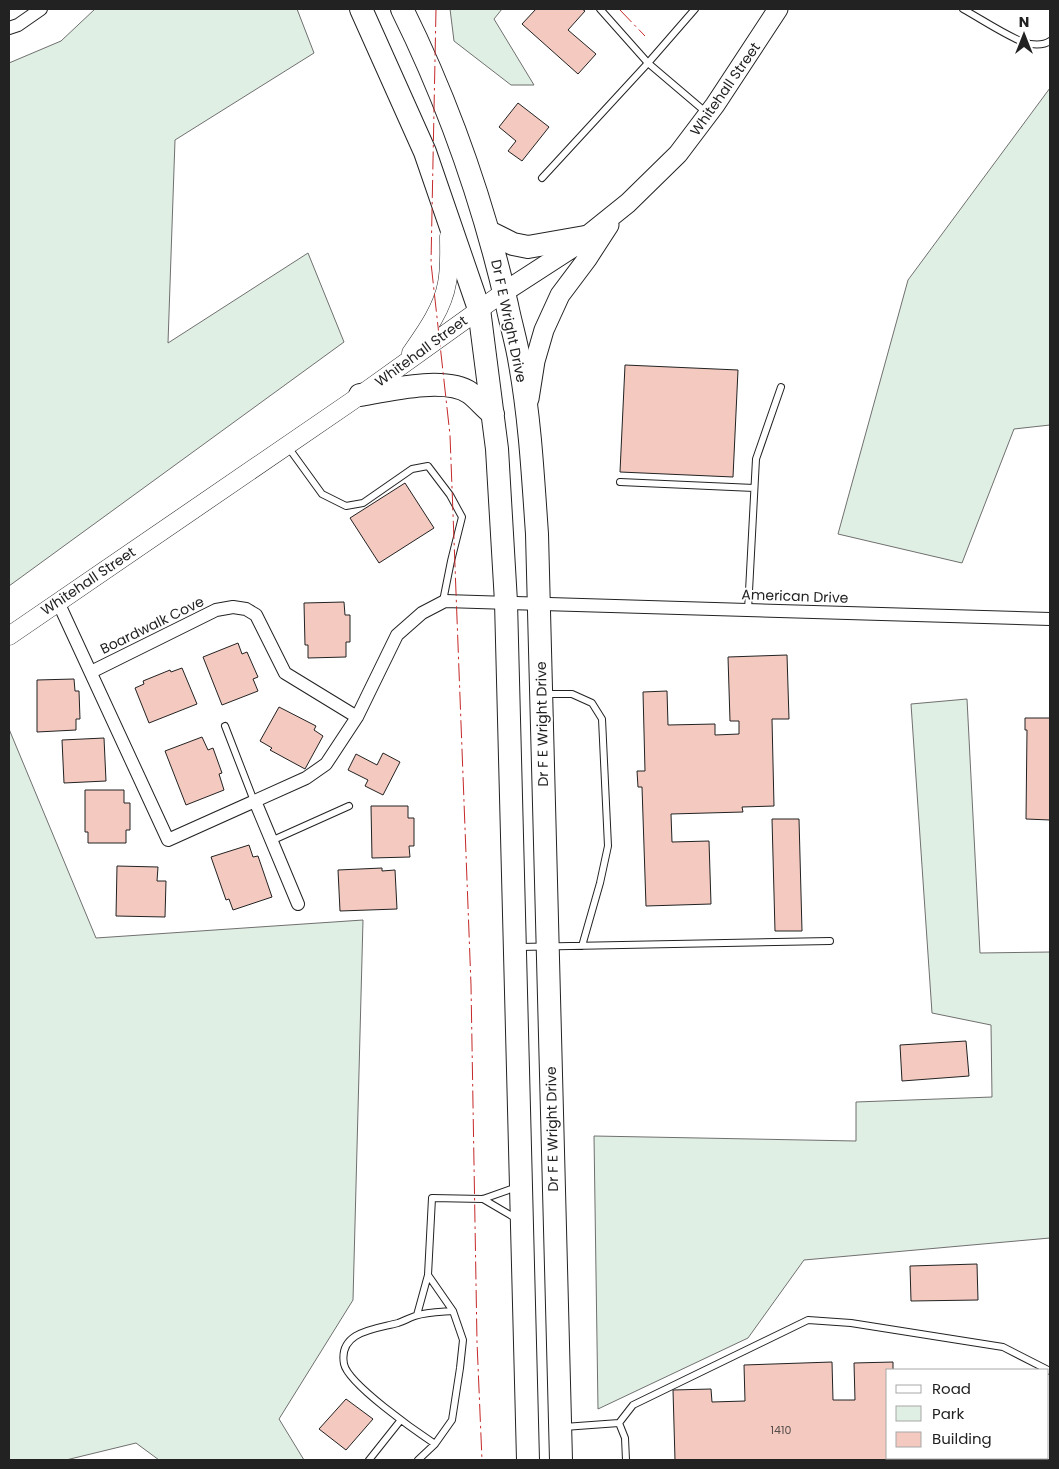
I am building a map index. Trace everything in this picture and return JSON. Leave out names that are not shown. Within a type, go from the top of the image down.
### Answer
[{"type":"highway","points":[[361,9],[425,152],[479,309],[497,449],[506,602],[528,1460]]},
{"type":"highway","name":"Dr F E Wright Drive","points":[[402,9],[443,99],[468,166],[489,232],[520,364],[526,413],[537,534],[561,1460]]},
{"type":"highway","points":[[489,232],[513,244],[528,247],[585,238]]},
{"type":"highway","points":[[360,395],[417,386],[444,385],[459,388],[470,393],[492,414]]},
{"type":"highway","points":[[520,1186],[539,1198],[543,1205],[545,1267],[556,1284]]},
{"type":"main road","name":"Whitehall Street","points":[[504,292],[585,238],[619,210],[678,154],[708,114],[778,9]]},
{"type":"main road","points":[[526,413],[535,361],[544,330],[560,295],[587,259],[619,210]]},
{"type":"street","points":[[9,28],[18,25],[41,9]]},
{"type":"street","points":[[403,364],[421,339],[439,306],[447,285],[450,257],[448,218]]},
{"type":"street","name":"Whitehall Street","points":[[9,636],[360,395],[504,292]]},
{"type":"street","name":"Boardwalk Cove","points":[[58,602],[168,840],[306,778],[326,764],[357,717],[398,635],[422,613],[443,602],[539,603]]},
{"type":"street","name":"American Drive","points":[[539,603],[1050,619]]},
{"type":"street","name":"Boardwalk Cove","points":[[91,672],[216,610],[233,607],[246,609],[256,615],[285,673],[357,717]]},
{"type":"street","points":[[254,802],[298,904]]},
{"type":"lane","points":[[600,9],[648,63],[708,114]]},
{"type":"lane","points":[[542,178],[695,9]]},
{"type":"lane","points":[[963,9],[1024,42],[1036,44],[1050,41]]},
{"type":"lane","points":[[748,610],[756,459],[781,387]]},
{"type":"lane","points":[[287,445],[322,494],[346,506],[363,502],[412,469],[428,466],[450,495],[462,517],[443,602]]},
{"type":"lane","points":[[620,482],[754,488]]},
{"type":"lane","points":[[541,694],[572,694],[592,704],[602,718],[608,846],[598,891],[582,946]]},
{"type":"lane","points":[[225,726],[254,802]]},
{"type":"lane","points":[[271,841],[349,806]]},
{"type":"lane","points":[[515,948],[830,941]]},
{"type":"lane","points":[[417,1315],[428,1275],[432,1198],[483,1199],[520,1186]]},
{"type":"lane","points":[[483,1199],[522,1222]]},
{"type":"lane","points":[[418,1460],[436,1444],[452,1420],[463,1340],[454,1311],[428,1275]]},
{"type":"lane","points":[[436,1444],[400,1420],[352,1379],[344,1366],[344,1351],[351,1340],[362,1332],[398,1323],[417,1315],[454,1311]]},
{"type":"lane","points":[[560,1427],[619,1423],[633,1405],[808,1320],[851,1323],[1003,1348],[1046,1369]]},
{"type":"lane","points":[[369,1460],[400,1420]]},
{"type":"lane","points":[[619,1423],[625,1438],[626,1460]]},
{"type":"green space","points":[[95,9],[297,9],[314,53],[175,140],[168,343],[308,253],[344,342],[9,586],[9,63],[61,41]]},
{"type":"green space","points":[[450,9],[502,9],[494,19],[534,85],[511,85],[454,41]]},
{"type":"green space","points":[[1050,88],[1050,425],[1014,429],[962,563],[838,534],[908,280]]},
{"type":"green space","points":[[967,699],[980,953],[1050,952],[1050,1238],[804,1260],[748,1338],[598,1409],[594,1136],[856,1141],[856,1102],[992,1097],[991,1025],[932,1013],[911,704]]},
{"type":"green space","points":[[9,729],[96,938],[363,920],[353,1300],[279,1419],[304,1460],[159,1460],[136,1443],[66,1460],[9,1460]]},
{"type":"building","points":[[536,9],[582,9],[585,11],[568,30],[596,54],[578,74],[522,24]]},
{"type":"building","points":[[518,103],[549,127],[522,161],[508,151],[516,141],[499,127]]},
{"type":"building","points":[[625,365],[738,370],[733,477],[620,472]]},
{"type":"building","points":[[405,483],[434,528],[379,563],[350,518]]},
{"type":"building","points":[[344,602],[345,615],[350,615],[350,642],[346,642],[346,657],[308,658],[308,645],[305,645],[304,603]]},
{"type":"building","points":[[238,643],[242,654],[247,652],[258,677],[253,679],[258,691],[222,705],[203,657]]},
{"type":"building","points":[[787,655],[789,719],[772,719],[774,806],[742,807],[743,812],[671,814],[672,842],[709,841],[711,904],[646,906],[642,787],[638,787],[637,771],[645,771],[643,692],[667,691],[668,725],[715,724],[715,735],[739,734],[739,721],[730,721],[728,657]]},
{"type":"building","points":[[182,668],[197,704],[149,723],[135,688],[144,684],[143,681],[170,670],[171,672]]},
{"type":"building","points":[[74,679],[75,691],[79,691],[80,719],[76,719],[76,730],[37,732],[37,680]]},
{"type":"building","points":[[279,707],[316,726],[314,730],[323,736],[305,769],[270,750],[272,748],[260,741]]},
{"type":"building","points":[[1025,718],[1050,718],[1050,820],[1026,819],[1027,730],[1025,730]]},
{"type":"building","points":[[202,737],[208,750],[213,748],[222,773],[219,774],[224,790],[186,805],[165,751]]},
{"type":"building","points":[[104,738],[106,781],[64,783],[62,740]]},
{"type":"building","points":[[383,753],[400,762],[383,795],[365,786],[368,780],[348,770],[356,754],[377,765]]},
{"type":"building","points":[[85,790],[124,790],[124,803],[130,803],[130,830],[126,830],[126,843],[88,843],[88,832],[85,832]]},
{"type":"building","points":[[371,806],[408,806],[408,818],[414,818],[414,846],[409,846],[410,857],[372,858]]},
{"type":"building","points":[[772,819],[799,819],[802,931],[775,931]]},
{"type":"building","points":[[249,845],[253,857],[258,856],[272,897],[233,910],[229,899],[226,900],[211,857]]},
{"type":"building","points":[[117,866],[158,867],[157,881],[166,881],[165,917],[116,916]]},
{"type":"building","points":[[382,868],[382,871],[395,870],[397,909],[340,911],[338,870]]},
{"type":"building","points":[[966,1041],[969,1076],[902,1081],[900,1045]]},
{"type":"building","points":[[977,1264],[978,1300],[911,1301],[910,1266]]},
{"type":"building","points":[[832,1362],[833,1400],[855,1400],[854,1363],[893,1362],[893,1369],[886,1369],[886,1459],[1035,1460],[675,1460],[673,1390],[711,1389],[712,1402],[745,1401],[744,1365]]},
{"type":"building","points":[[346,1399],[373,1419],[346,1450],[319,1429]]},
{"type":"power","points":[[436,9],[431,263],[450,435],[471,985],[477,1342],[482,1460]]},
{"type":"power","points":[[619,9],[645,36]]}]
